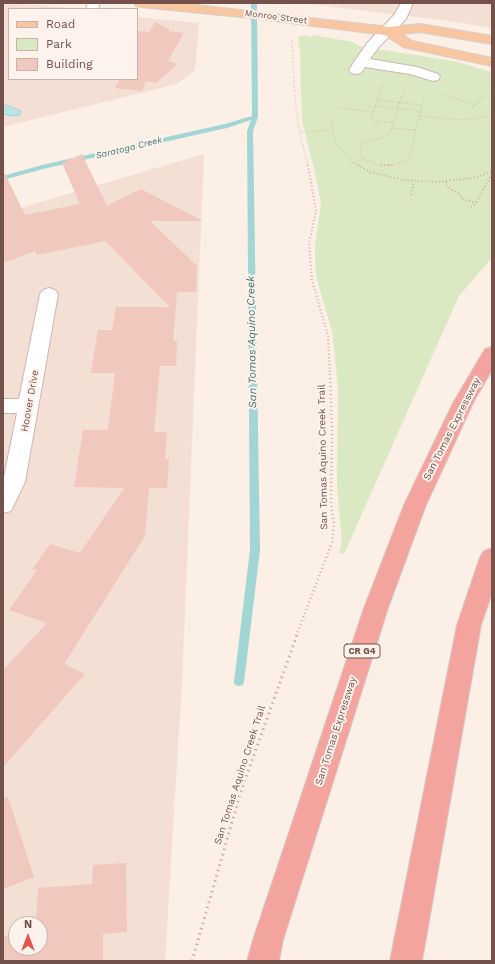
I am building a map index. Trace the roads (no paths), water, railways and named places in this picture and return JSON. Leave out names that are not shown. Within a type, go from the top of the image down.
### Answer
[{"type":"highway","name":"San Tomas Expressway","points":[[263,961],[268,940],[371,623],[414,505],[463,403],[492,353]]},
{"type":"highway","points":[[406,961],[469,625],[492,557]]},
{"type":"main road","name":"Monroe Street","points":[[140,3],[272,16],[389,31],[420,28],[492,40]]},
{"type":"main road","name":"Monroe Street","points":[[389,31],[408,44],[492,62]]},
{"type":"street","points":[[406,3],[401,16],[389,31],[373,45],[358,66],[412,70],[433,76]]},
{"type":"street","name":"Hoover Drive","points":[[3,505],[14,482],[49,294]]},
{"type":"street","points":[[3,406],[29,406]]},
{"type":"water","points":[[3,105],[21,111],[20,115],[10,116],[3,113]]},
{"type":"waterway","name":"San Tomas Aquino Creek","points":[[254,3],[255,117]]},
{"type":"waterway","name":"Saratoga Creek","points":[[3,178],[42,167],[227,126],[255,117]]},
{"type":"waterway","name":"San Tomas Aquino Creek","points":[[239,682],[255,550],[250,131],[255,117]]}]
